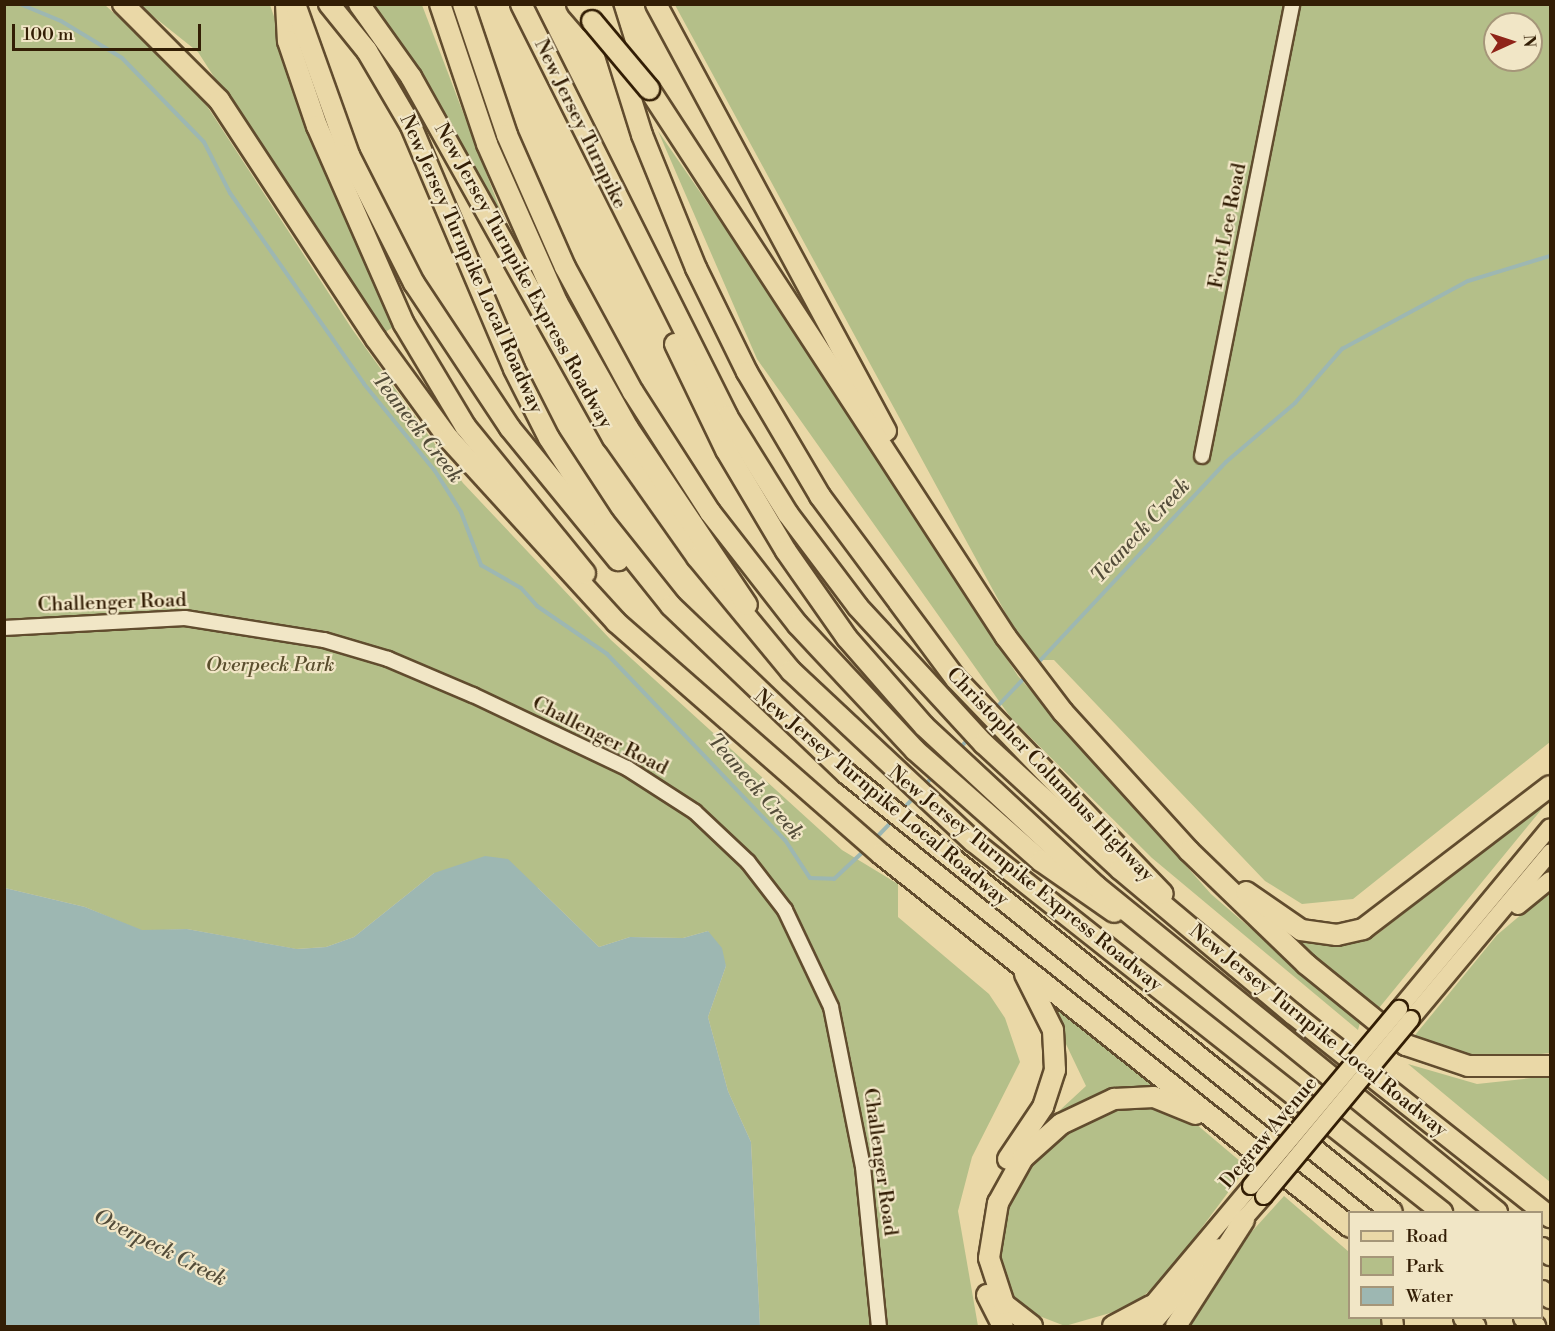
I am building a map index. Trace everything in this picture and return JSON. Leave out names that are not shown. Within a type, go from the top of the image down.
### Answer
[{"type":"highway","points":[[123,4],[219,100],[376,339],[467,460],[616,622],[881,854],[1348,1225]]},
{"type":"highway","points":[[285,4],[288,41],[341,189],[432,376],[543,524],[693,689]]},
{"type":"highway","points":[[295,4],[349,155],[439,324],[510,428],[582,518],[627,570],[689,627]]},
{"type":"highway","name":"New Jersey Turnpike Local Roadway","points":[[329,4],[367,51],[411,126],[502,343],[549,438],[604,522],[689,627],[883,804],[1391,1211]]},
{"type":"highway","name":"New Jersey Turnpike Express Roadway","points":[[359,4],[411,77],[613,438],[773,651],[905,783],[928,803],[1441,1211]]},
{"type":"highway","points":[[440,4],[491,153],[566,320],[633,436],[732,578],[773,651]]},
{"type":"highway","points":[[463,4],[541,216],[647,416],[761,580],[926,760],[949,781],[1086,897],[1155,936]]},
{"type":"highway","name":"New Jersey Turnpike","points":[[521,4],[637,244]]},
{"type":"highway","points":[[577,4],[596,13],[649,89],[1021,658],[1167,825],[1286,946],[1406,1045],[1468,1066],[1551,1066]]},
{"type":"highway","points":[[657,4],[923,506]]},
{"type":"highway","name":"Christopher Columbus Highway","points":[[596,13],[662,189],[747,372],[853,544],[978,704],[1141,867],[1198,935]]},
{"type":"highway","name":"New Jersey Turnpike Local Roadway","points":[[637,244],[727,416],[788,514],[858,607],[962,721],[984,744],[1198,935],[1551,1217]]},
{"type":"highway","name":"New Jersey Turnpike Express Roadway","points":[[637,244],[694,386],[770,527],[847,638],[941,744],[1155,936],[1496,1211]]},
{"type":"highway","points":[[1167,825],[1278,918],[1312,933],[1337,935],[1387,915],[1551,786]]},
{"type":"highway","points":[[1003,1326],[979,1270],[981,1221],[996,1179],[1048,1095],[1056,1058],[1050,1023],[1019,964]]},
{"type":"highway","points":[[1530,1066],[1551,1061]]},
{"type":"highway","points":[[1032,1326],[999,1295],[989,1251],[1002,1194],[1031,1149],[1087,1110],[1126,1097],[1160,1099],[1220,1124]]},
{"type":"highway","points":[[1324,1207],[1348,1234]]},
{"type":"highway","points":[[1176,1326],[1244,1220]]},
{"type":"highway","points":[[1113,1326],[1151,1306]]},
{"type":"main road","name":"Degraw Avenue","points":[[1134,1326],[1258,1191],[1405,1014],[1551,827]]},
{"type":"main road","name":"Degraw Avenue","points":[[1405,1014],[1463,958],[1551,854]]},
{"type":"main road","points":[[1463,958],[1551,880]]},
{"type":"main road","name":"Degraw Avenue","points":[[1151,1326],[1244,1220],[1258,1191]]},
{"type":"street","name":"Fort Lee Road","points":[[1202,456],[1292,4]]},
{"type":"street","name":"Challenger Road","points":[[4,628],[185,618],[324,640],[388,659],[473,695],[627,768],[695,812],[748,862],[785,910],[831,1007],[863,1167],[879,1326]]},
{"type":"green space","name":"Overpeck Park","points":[[5,5],[105,5],[163,58],[207,106],[352,329],[463,483],[611,640],[842,850],[898,884],[898,917],[989,994],[1005,1018],[1020,1062],[972,1157],[958,1211],[978,1326],[760,1326],[751,1142],[728,1091],[708,1017],[726,966],[708,931],[683,938],[630,937],[599,947],[538,888],[434,873],[354,937],[326,947],[296,949],[187,929],[142,931],[85,907],[5,888]]},
{"type":"green space","points":[[139,5],[270,5],[327,169],[397,325],[380,335],[198,52]]},
{"type":"green space","points":[[369,5],[422,5],[513,243]]},
{"type":"green space","points":[[675,5],[1550,5],[1550,742],[1353,899],[1302,904],[1265,881],[1054,660],[1031,660]]},
{"type":"green space","points":[[658,131],[791,324],[1018,676],[1211,894],[1360,1023],[1358,1030],[1152,858],[1011,718],[757,359]]},
{"type":"green space","points":[[1550,799],[1379,1008],[1286,937],[1330,943],[1375,936]]},
{"type":"green space","points":[[1550,890],[1550,1053],[1486,1060],[1411,1040],[1497,935]]},
{"type":"green space","points":[[1044,998],[1163,1092],[1127,1089],[1085,1102],[1032,1136],[1086,1086]]},
{"type":"green space","points":[[1408,1064],[1477,1084],[1550,1076],[1550,1182]]},
{"type":"green space","points":[[1163,1106],[1196,1124],[1247,1167],[1165,1277],[1131,1307],[1065,1326],[1034,1314],[1011,1294],[998,1260],[1006,1212],[1031,1165],[1073,1129],[1124,1107]]},
{"type":"green space","points":[[1284,1196],[1348,1251],[1348,1319],[1381,1319],[1383,1326],[1187,1326],[1246,1238]]},
{"type":"water","name":"Overpeck Creek","points":[[485,856],[508,859],[599,947],[630,937],[683,938],[708,931],[722,948],[726,966],[708,1017],[728,1091],[751,1142],[760,1326],[5,1326],[5,888],[85,907],[142,930],[187,929],[297,949],[326,947],[354,937],[434,873]]},
{"type":"waterway","name":"Teaneck Creek","points":[[20,4],[61,21],[122,58],[204,142],[230,193],[364,384],[435,471],[461,512],[481,565],[521,588],[537,606],[607,654],[785,840],[810,878],[834,879],[865,850]]},
{"type":"waterway","name":"Teaneck Creek","points":[[1035,666],[1226,462],[1295,403],[1342,349],[1468,281],[1550,256]]},
{"type":"waterway","name":"Teaneck Creek","points":[[994,710],[1028,674]]},
{"type":"waterway","name":"Teaneck Creek","points":[[958,750],[969,738]]},
{"type":"waterway","name":"Teaneck Creek","points":[[923,787],[934,775]]},
{"type":"waterway","name":"Teaneck Creek","points":[[903,809],[916,795]]},
{"type":"waterway","name":"Teaneck Creek","points":[[874,840],[894,819]]}]
